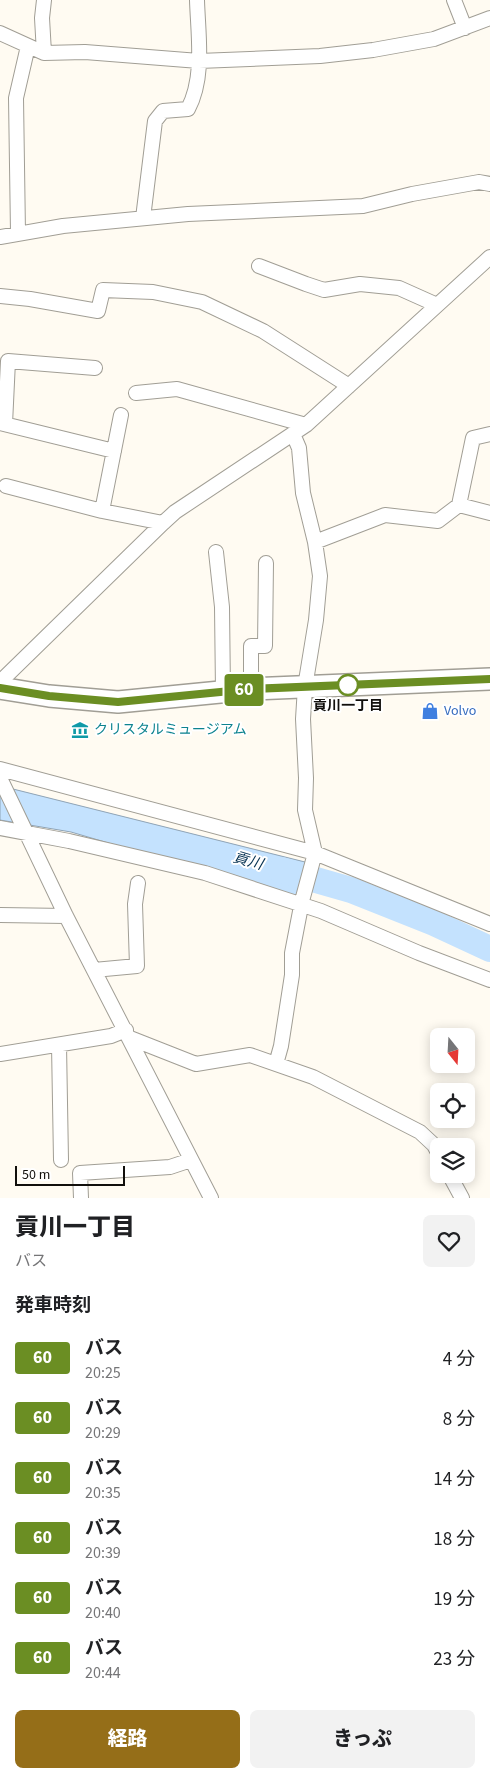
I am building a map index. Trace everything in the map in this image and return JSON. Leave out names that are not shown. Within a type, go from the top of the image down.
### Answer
[{"type":"highway","points":[[0,688],[49,696],[118,702],[251,689],[490,679]]},
{"type":"street","points":[[44,0],[42,18],[44,53]]},
{"type":"street","points":[[143,218],[154,121],[163,111],[188,109],[195,96],[199,61],[197,0]]},
{"type":"street","points":[[454,0],[465,28]]},
{"type":"street","points":[[0,34],[44,53],[85,52],[199,61],[320,56],[372,50],[434,39],[490,18]]},
{"type":"street","points":[[18,233],[16,98],[28,46]]},
{"type":"street","points":[[0,237],[62,226],[188,214],[363,206],[412,194],[479,182],[490,184]]},
{"type":"street","points":[[0,682],[175,512],[306,425],[490,257]]},
{"type":"street","points":[[259,266],[324,290],[360,284],[399,288],[438,305]]},
{"type":"street","points":[[0,296],[30,299],[98,311],[103,290],[153,292],[202,302],[263,331],[349,386]]},
{"type":"street","points":[[95,368],[8,361],[2,424],[114,451]]},
{"type":"street","points":[[136,393],[177,389],[306,425]]},
{"type":"street","points":[[102,511],[122,415]]},
{"type":"street","points":[[276,1064],[283,1037],[292,975],[292,953],[301,903],[314,855],[305,810],[306,778],[303,720],[305,687],[316,620],[320,576],[315,542],[303,493],[300,448],[293,434]]},
{"type":"street","points":[[315,542],[385,515],[438,521],[459,505],[474,438],[490,434]]},
{"type":"street","points":[[6,486],[102,511],[163,523]]},
{"type":"street","points":[[459,505],[490,513]]},
{"type":"street","points":[[216,552],[222,607],[223,692]]},
{"type":"street","points":[[251,689],[251,646],[265,646],[266,563]]},
{"type":"street","points":[[0,769],[314,855],[490,924]]},
{"type":"street","points":[[0,778],[66,916],[211,1198]]},
{"type":"street","points":[[0,828],[25,831],[205,874],[301,903],[419,953],[490,980]]},
{"type":"street","points":[[94,970],[138,966],[135,904],[138,883]]},
{"type":"street","points":[[0,915],[66,916]]},
{"type":"street","points":[[0,1054],[128,1034],[196,1064],[250,1055],[313,1077],[420,1132],[430,1141]]},
{"type":"street","points":[[59,1045],[61,1160]]},
{"type":"street","points":[[81,1198],[80,1173],[170,1167],[191,1160]]},
{"type":"street","points":[[454,1183],[462,1198]]},
{"type":"water","points":[[0,787],[309,863],[299,899],[71,832],[0,820]]},
{"type":"waterway","name":"貢川","points":[[281,870],[351,890],[434,923],[490,949]]},
{"type":"bus line","name":"60","points":[[0,688],[49,696],[118,702],[251,689],[490,679]]},
{"type":"place","name":"貢川一丁目","points":[[348,685]]},
{"type":"place","name":"Volvo","points":[[430,711]]},
{"type":"place","name":"クリスタルミュージアム","points":[[80,730]]}]
